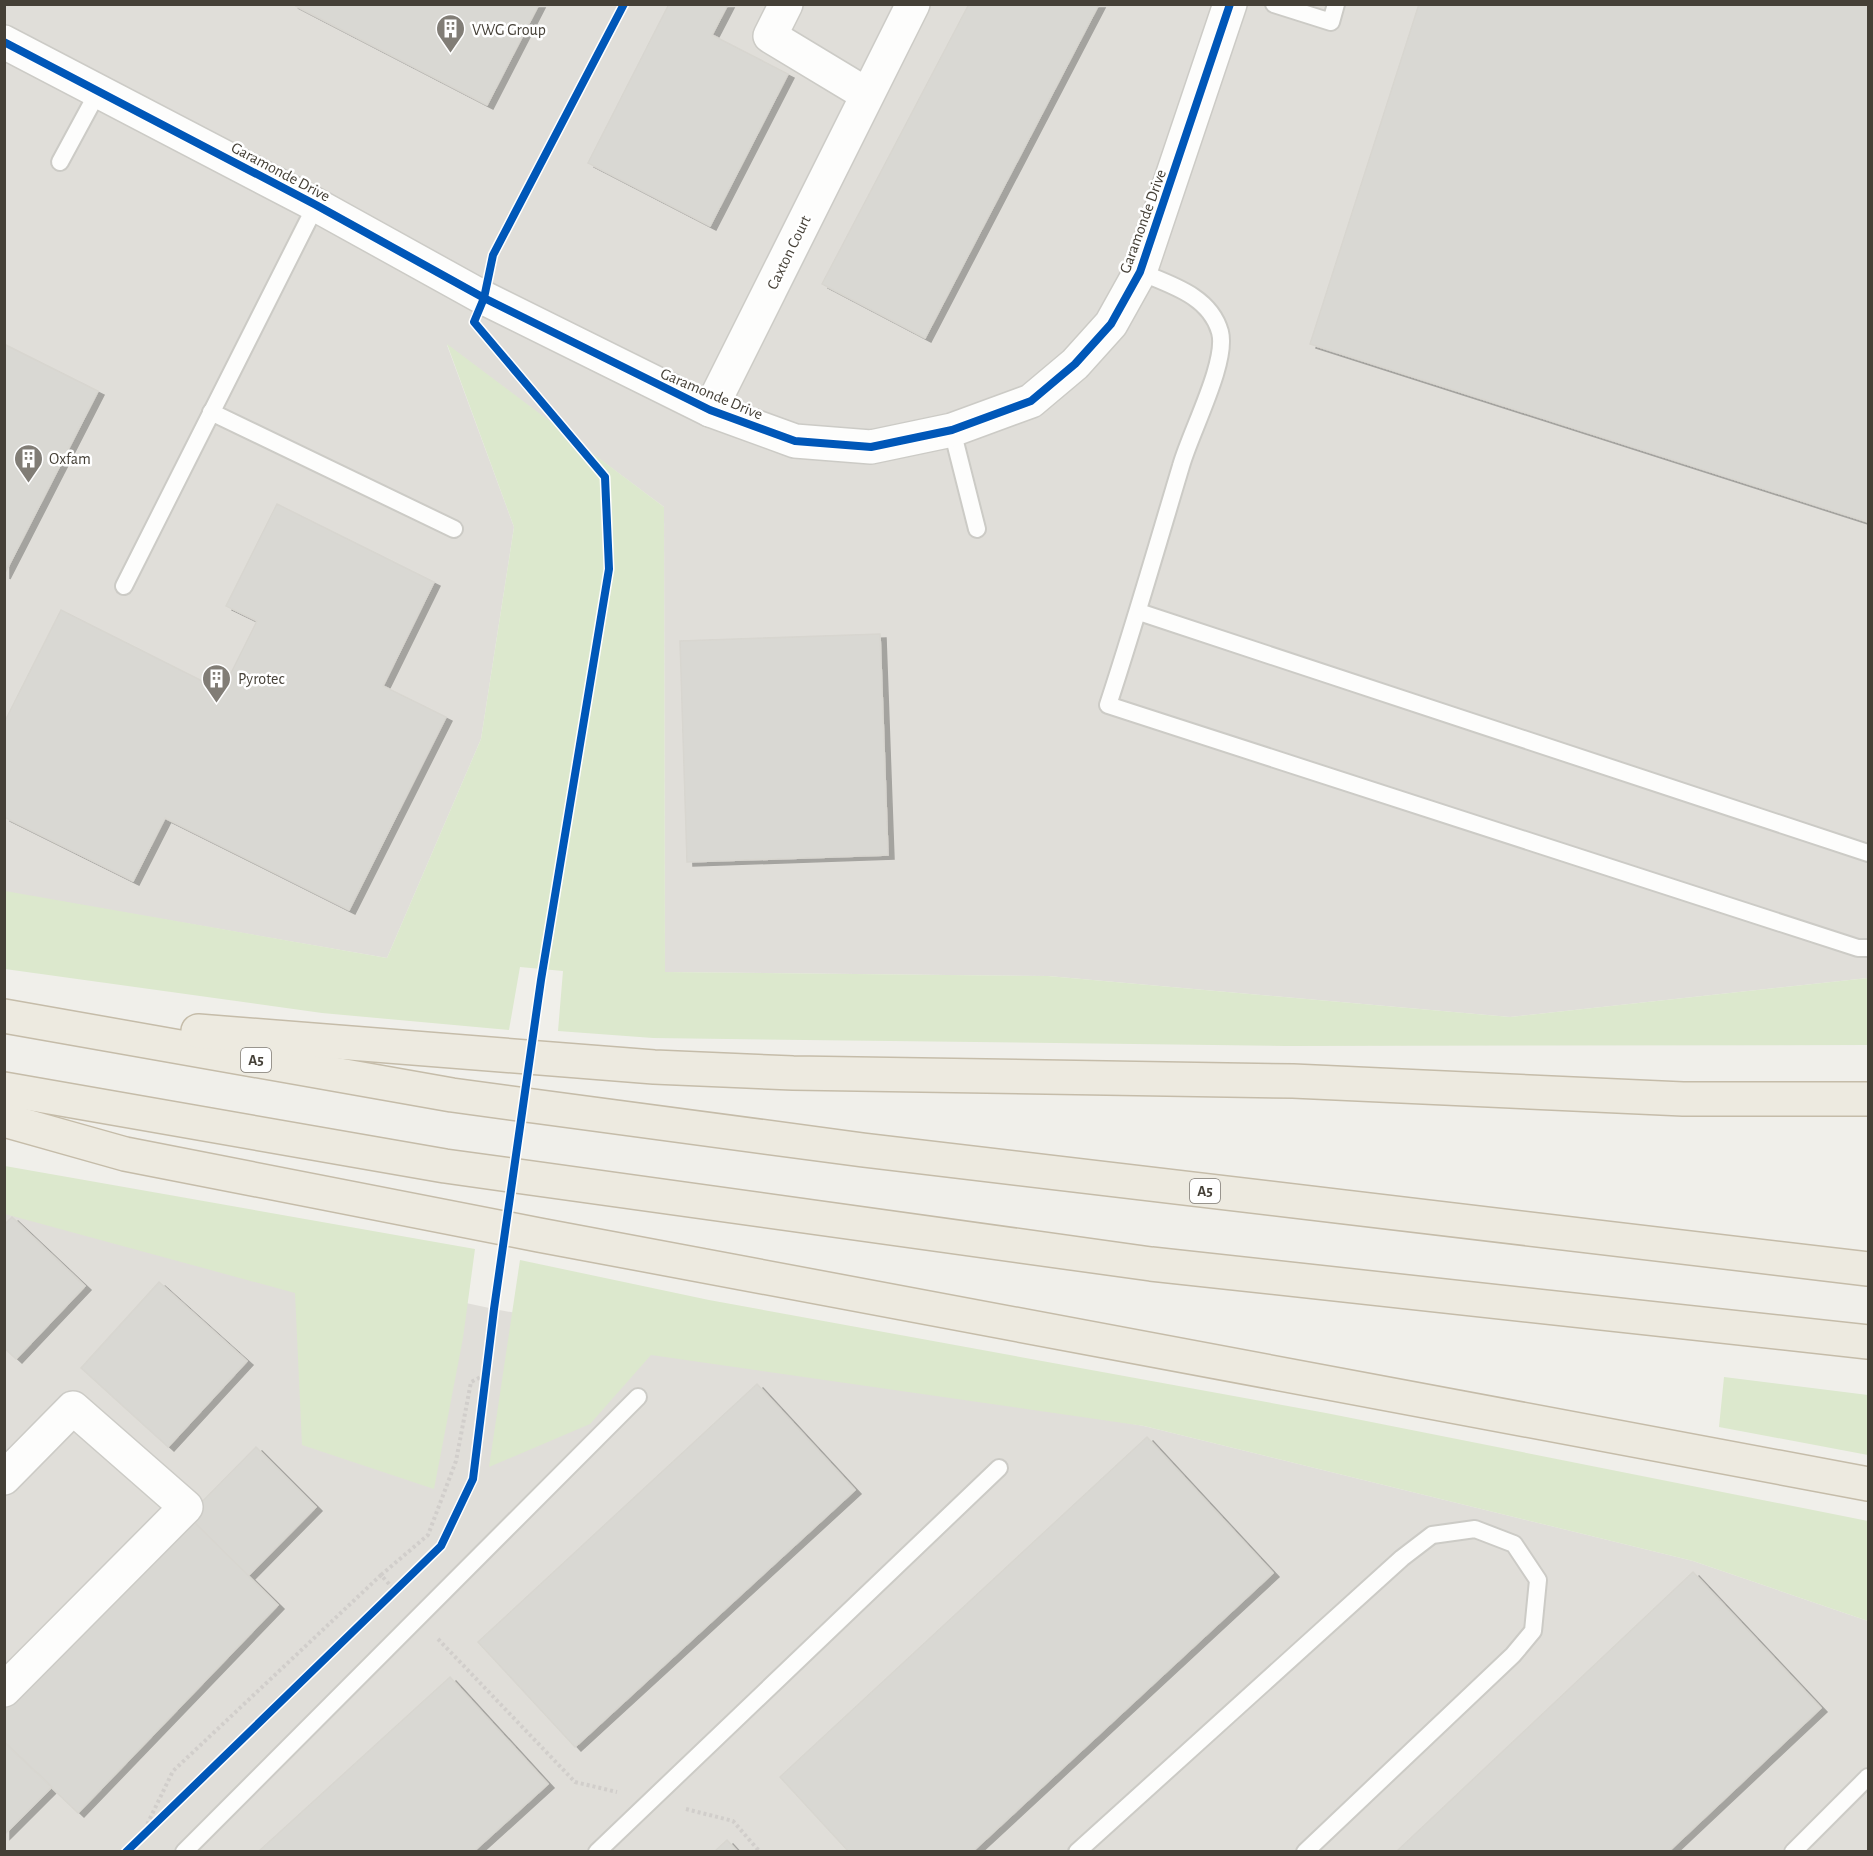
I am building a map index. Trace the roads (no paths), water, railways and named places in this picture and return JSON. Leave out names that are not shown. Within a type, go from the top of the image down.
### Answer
[{"type":"highway","points":[[4,1016],[677,1068],[793,1073],[1293,1081],[1683,1099],[1869,1099]]},
{"type":"highway","name":"A5","points":[[4,1016],[452,1095],[875,1152],[1869,1269]]},
{"type":"highway","points":[[4,1089],[445,1166],[1151,1264],[1869,1342]]},
{"type":"highway","points":[[4,1120],[125,1154],[539,1235],[1869,1484]]},
{"type":"street","points":[[786,4],[770,36],[866,94]]},
{"type":"street","name":"Caxton Court","points":[[710,410],[913,4]]},
{"type":"street","name":"Garamonde Drive","points":[[4,42],[99,90],[572,343],[710,410],[795,441],[871,447],[952,430],[1030,401],[1075,364],[1111,324],[1140,272],[1230,4]]},
{"type":"street","points":[[4,1478],[73,1408],[186,1507],[4,1690]]},
{"type":"lane","points":[[1274,4],[1331,22],[1336,4]]},
{"type":"lane","points":[[60,162],[99,90]]},
{"type":"lane","points":[[124,586],[316,205]]},
{"type":"lane","points":[[1140,272],[1182,289],[1210,309],[1220,333],[1220,357],[1181,463],[1139,612],[1107,705],[1858,948],[1869,948]]},
{"type":"lane","points":[[211,412],[454,529]]},
{"type":"lane","points":[[952,430],[977,529]]},
{"type":"lane","points":[[1139,612],[1869,853]]},
{"type":"lane","points":[[184,1851],[416,1616],[638,1397]]},
{"type":"lane","points":[[597,1851],[999,1468]]},
{"type":"lane","points":[[1077,1851],[1402,1558],[1432,1535],[1475,1529],[1514,1544],[1538,1580],[1533,1631],[1513,1655],[1305,1851]]},
{"type":"lane","points":[[1793,1851],[1869,1777]]},
{"type":"place","name":"VWG Group","points":[[451,54]]},
{"type":"place","name":"Oxfam","points":[[28,484]]},
{"type":"place","name":"Pyrotec","points":[[217,704]]}]
